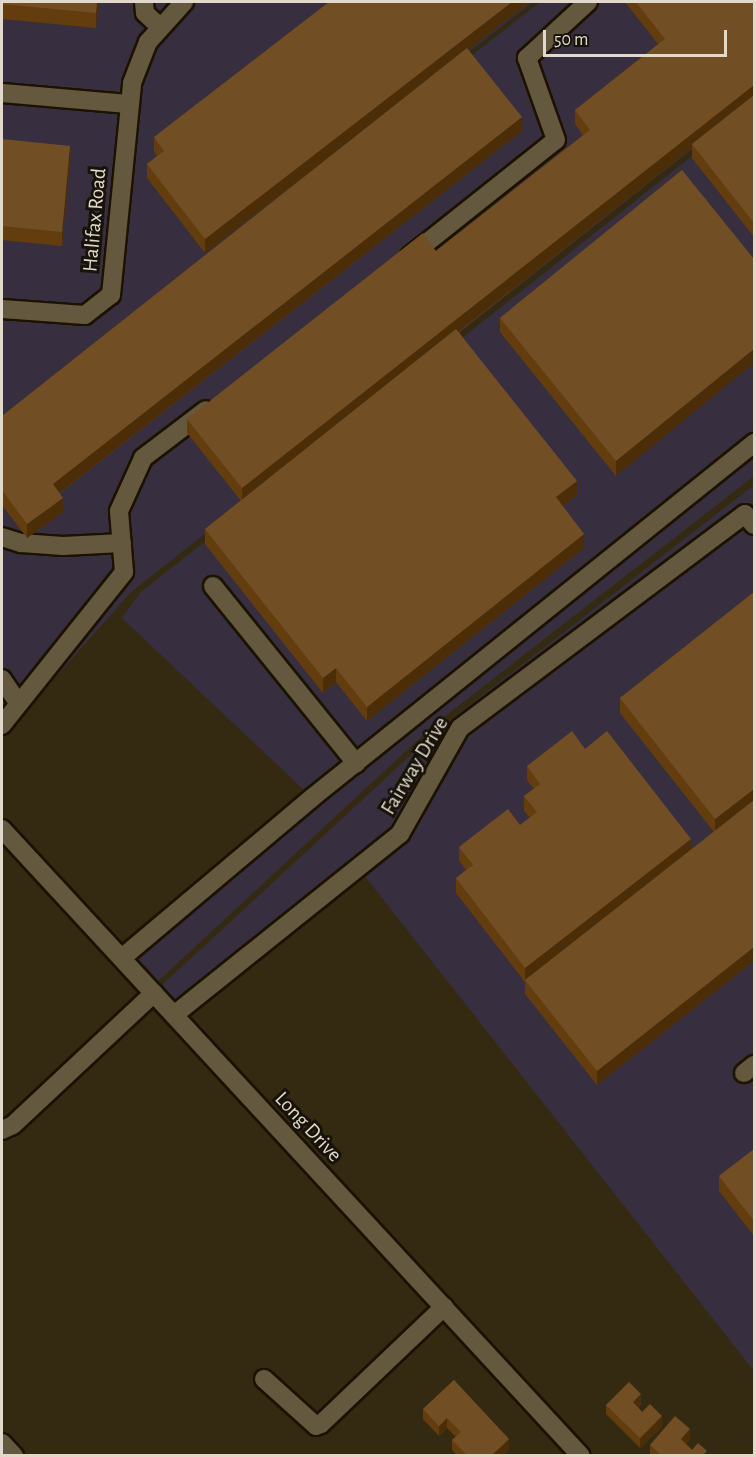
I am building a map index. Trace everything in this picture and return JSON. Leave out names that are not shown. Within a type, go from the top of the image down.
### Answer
[{"type":"street","points":[[144,2],[145,13],[159,26]]},
{"type":"street","name":"Halifax Road","points":[[2,309],[85,315],[111,295],[128,104],[141,57],[159,26],[184,2]]},
{"type":"street","points":[[395,268],[556,140],[527,58],[588,2]]},
{"type":"street","points":[[2,93],[128,104]]},
{"type":"street","points":[[2,724],[124,572],[119,511],[143,458],[218,401]]},
{"type":"street","points":[[123,957],[356,763],[754,443]]},
{"type":"street","name":"Fairway Drive","points":[[174,1015],[400,834],[460,728],[751,515]]},
{"type":"street","points":[[2,537],[21,543],[63,546],[122,543]]},
{"type":"street","points":[[213,586],[356,763]]},
{"type":"street","points":[[2,679],[18,704]]},
{"type":"street","name":"Long Drive","points":[[2,829],[123,957],[581,1455]]},
{"type":"street","points":[[2,1130],[13,1125],[154,993]]},
{"type":"street","points":[[264,1379],[316,1426],[321,1424],[444,1307]]},
{"type":"street","points":[[2,1443],[14,1455]]},
{"type":"shaded area","points":[[2,2],[533,2],[2,416]]},
{"type":"shaded area","points":[[540,2],[754,2],[754,100],[130,593],[2,738],[2,423]]},
{"type":"shaded area","points":[[754,107],[754,476],[435,724],[155,984],[125,953],[304,790],[122,618],[141,592]]},
{"type":"shaded area","points":[[754,485],[754,1371],[364,875],[187,1017],[160,987],[440,728]]},
{"type":"building","points":[[2,2],[97,2],[96,13],[2,4]]},
{"type":"building","points":[[329,2],[512,2],[205,239],[147,164],[164,151],[154,137]]},
{"type":"building","points":[[636,2],[754,2],[754,85],[242,488],[187,419],[423,233],[436,251],[590,130],[575,110],[665,39]]},
{"type":"building","points":[[467,48],[522,117],[53,484],[63,498],[27,524],[2,490],[2,416]]},
{"type":"building","points":[[754,95],[754,223],[692,144]]},
{"type":"building","points":[[2,139],[70,146],[62,232],[2,226]]},
{"type":"building","points":[[682,170],[754,259],[754,349],[616,461],[500,318]]},
{"type":"building","points":[[456,329],[577,481],[556,497],[584,534],[367,707],[336,668],[323,678],[205,529]]},
{"type":"building","points":[[754,592],[754,789],[715,819],[620,698]]},
{"type":"building","points":[[572,731],[585,749],[607,731],[691,839],[525,968],[456,878],[473,865],[459,847],[508,809],[520,825],[537,812],[524,796],[540,784],[527,766]]},
{"type":"building","points":[[754,800],[754,947],[597,1071],[525,980]]},
{"type":"building","points":[[754,1149],[754,1221],[719,1176]]},
{"type":"building","points":[[454,1380],[509,1439],[492,1455],[467,1455],[452,1440],[461,1432],[447,1418],[439,1426],[423,1409]]},
{"type":"building","points":[[629,1382],[641,1394],[633,1402],[642,1412],[650,1404],[662,1416],[640,1438],[606,1405]]},
{"type":"building","points":[[675,1416],[690,1429],[681,1439],[692,1450],[698,1443],[707,1451],[703,1455],[661,1455],[650,1445]]}]
